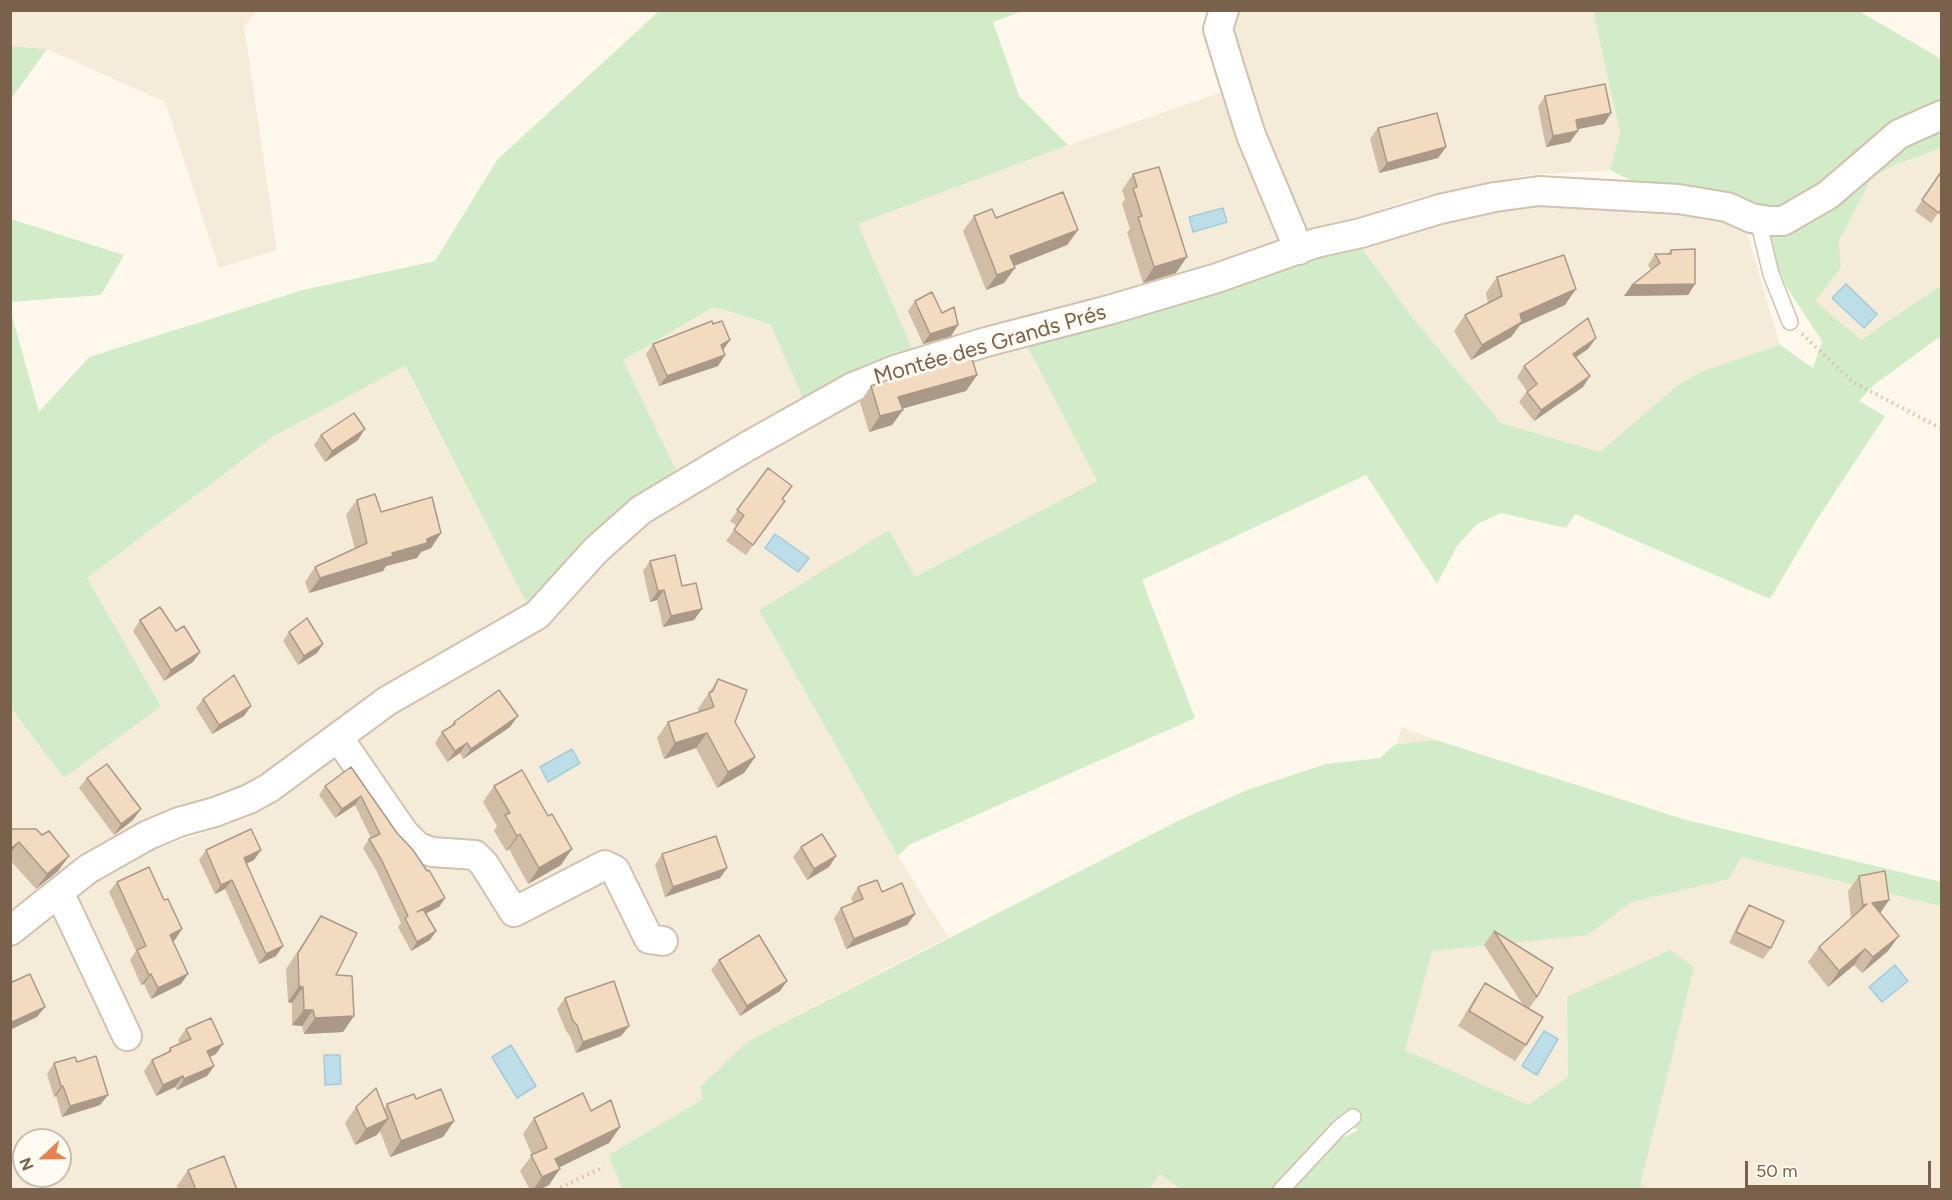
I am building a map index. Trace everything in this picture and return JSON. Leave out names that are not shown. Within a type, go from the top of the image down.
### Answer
[{"type":"street","points":[[1224,10],[1218,29],[1232,75],[1251,135],[1299,250]]},
{"type":"street","name":"Montée des Grands Prés","points":[[10,931],[88,869],[148,835],[179,822],[223,809],[269,788],[387,701],[537,615],[596,550],[641,510],[853,387],[918,363],[986,342],[1109,310],[1217,278],[1299,250],[1440,209],[1495,197],[1539,191],[1678,199],[1727,207],[1751,219],[1784,221],[1827,195],[1899,134],[1941,115]]},
{"type":"street","points":[[338,736],[404,833],[418,847],[432,852],[475,855],[484,864],[514,912],[605,865],[615,870],[649,939],[663,941]]},
{"type":"street","points":[[59,892],[127,1036]]},
{"type":"lane","points":[[1758,220],[1771,274],[1790,322]]},
{"type":"lane","points":[[1281,1190],[1339,1128],[1353,1117]]},
{"type":"path","points":[[1790,322],[1852,382],[1941,429]]},
{"type":"path","points":[[555,1190],[604,1167]]},
{"type":"shaded area","points":[[10,11],[257,11],[244,26],[277,250],[219,268],[165,102],[47,49],[11,46]]},
{"type":"shaded area","points":[[1232,11],[1593,11],[1620,133],[1610,170],[1528,175],[1412,199],[1271,248],[915,355],[858,224],[1068,145],[1248,83],[1228,31]]},
{"type":"shaded area","points":[[1941,148],[1941,285],[1861,340],[1814,301],[1841,268],[1839,241],[1872,177],[1897,164]]},
{"type":"shaded area","points":[[1560,201],[1693,212],[1747,233],[1780,345],[1679,384],[1600,452],[1501,423],[1412,317],[1356,240],[1434,220]]},
{"type":"shaded area","points":[[714,307],[770,324],[806,405],[677,472],[623,360]]},
{"type":"shaded area","points":[[1024,340],[1097,481],[915,577],[889,531],[759,610],[898,856],[948,937],[748,1041],[703,1099],[610,1155],[622,1189],[11,1189],[10,947],[124,859],[251,817],[628,535],[836,402]]},
{"type":"shaded area","points":[[404,366],[528,606],[295,763],[11,923],[10,709],[64,778],[161,705],[87,578],[274,436]]},
{"type":"shaded area","points":[[1402,727],[1663,827],[1941,897],[1941,1189],[1571,1189],[1289,1056]]},
{"type":"shaded area","points":[[1160,1174],[1180,1189],[1149,1190]]},
{"type":"green space","points":[[659,11],[1023,11],[993,22],[1019,96],[1068,145],[858,224],[915,355],[806,405],[770,324],[714,307],[623,360],[677,472],[528,606],[405,366],[274,436],[87,578],[161,706],[64,778],[11,709],[10,309],[39,412],[89,357],[303,290],[435,261],[497,160]]},
{"type":"green space","points":[[1593,11],[1859,11],[1941,59],[1941,148],[1897,164],[1872,177],[1839,241],[1841,268],[1815,301],[1861,340],[1941,285],[1941,336],[1875,384],[1859,401],[1885,416],[1816,521],[1770,599],[1575,514],[1566,528],[1501,513],[1477,524],[1457,546],[1437,584],[1366,475],[1142,580],[1195,718],[909,845],[898,856],[759,610],[889,530],[915,577],[1097,481],[1024,340],[1356,240],[1412,317],[1501,423],[1600,452],[1679,384],[1703,371],[1780,345],[1813,368],[1822,341],[1786,286],[1767,241],[1693,212],[1610,170],[1620,133]]},
{"type":"green space","points":[[10,46],[47,49],[11,99]]},
{"type":"green space","points":[[11,219],[124,255],[101,295],[11,302]]},
{"type":"green space","points":[[1436,740],[1683,819],[1941,882],[1941,906],[1741,857],[1729,879],[1631,902],[1588,935],[1432,951],[1405,1050],[1528,1105],[1568,1077],[1567,997],[1670,950],[1694,967],[1640,1185],[1649,1189],[1288,1189],[1339,1140],[1358,1130],[1338,1117],[1271,1189],[1180,1189],[1160,1174],[1149,1190],[622,1189],[609,1155],[703,1099],[700,1087],[748,1041],[1180,820],[1247,790],[1326,764],[1380,758],[1394,745]]},
{"type":"water","points":[[1223,208],[1227,222],[1193,232],[1189,217]]},
{"type":"water","points":[[1846,284],[1877,314],[1864,328],[1832,298]]},
{"type":"water","points":[[775,534],[809,558],[798,572],[765,548]]},
{"type":"water","points":[[572,749],[580,763],[548,782],[540,767]]},
{"type":"water","points":[[1895,965],[1908,981],[1882,1002],[1869,987]]},
{"type":"water","points":[[1544,1031],[1558,1039],[1537,1075],[1522,1066]]},
{"type":"water","points":[[511,1045],[536,1086],[517,1098],[492,1057]]},
{"type":"water","points":[[324,1055],[340,1055],[341,1084],[325,1085]]},
{"type":"building","points":[[1605,84],[1611,113],[1576,120],[1578,131],[1553,136],[1545,96]]},
{"type":"building","points":[[1437,113],[1446,147],[1387,163],[1378,128]]},
{"type":"building","points":[[1159,167],[1187,257],[1154,267],[1138,217],[1142,216],[1133,188],[1137,187],[1133,174]]},
{"type":"building","points":[[1941,172],[1941,209],[1939,213],[1922,200]]},
{"type":"building","points":[[1063,192],[1078,230],[1010,256],[1015,268],[997,275],[974,216],[992,209],[996,218]]},
{"type":"building","points":[[1695,249],[1695,284],[1632,285],[1660,263],[1655,254],[1671,254],[1671,250]]},
{"type":"building","points":[[1564,255],[1576,289],[1520,314],[1522,322],[1482,345],[1465,315],[1502,296],[1497,277]]},
{"type":"building","points":[[932,292],[942,313],[954,307],[958,325],[930,334],[915,301]]},
{"type":"building","points":[[1588,318],[1596,338],[1573,354],[1590,376],[1541,410],[1527,392],[1537,384],[1524,366]]},
{"type":"building","points":[[712,321],[713,324],[722,321],[730,340],[721,345],[725,355],[667,376],[653,344]]},
{"type":"building","points":[[970,352],[977,375],[898,397],[903,410],[880,416],[871,386],[912,370]]},
{"type":"building","points":[[354,413],[365,429],[332,451],[321,435]]},
{"type":"building","points":[[768,468],[792,486],[782,499],[785,501],[753,545],[734,530],[744,515],[737,510]]},
{"type":"building","points":[[375,494],[381,512],[432,497],[441,533],[427,539],[427,543],[392,553],[393,556],[320,578],[315,567],[367,543],[357,500]]},
{"type":"building","points":[[675,555],[682,586],[696,583],[702,609],[671,616],[664,590],[658,591],[650,561]]},
{"type":"building","points":[[160,607],[176,631],[184,626],[200,652],[171,670],[140,620]]},
{"type":"building","points":[[307,618],[323,644],[304,656],[289,632]]},
{"type":"building","points":[[234,675],[251,706],[219,725],[203,699]]},
{"type":"building","points":[[718,679],[747,690],[735,722],[755,757],[728,772],[707,733],[675,743],[668,722],[714,707],[709,693],[713,691]]},
{"type":"building","points":[[499,690],[518,716],[471,749],[467,743],[455,751],[442,732]]},
{"type":"building","points":[[107,764],[141,809],[121,824],[87,778]]},
{"type":"building","points":[[351,767],[397,833],[413,850],[427,871],[429,870],[445,898],[423,909],[436,931],[417,942],[405,918],[408,916],[369,839],[380,834],[361,796],[342,809],[325,786]]},
{"type":"building","points":[[522,770],[548,816],[552,814],[572,849],[539,868],[520,834],[517,836],[505,815],[510,813],[494,786]]},
{"type":"building","points":[[10,829],[36,829],[42,835],[49,831],[69,856],[47,874],[19,842],[10,849]]},
{"type":"building","points":[[251,829],[261,850],[244,858],[283,946],[266,954],[232,880],[221,885],[206,850]]},
{"type":"building","points":[[822,834],[836,856],[814,869],[801,847]]},
{"type":"building","points":[[716,836],[727,868],[673,887],[662,854]]},
{"type":"building","points":[[149,867],[164,900],[168,899],[182,929],[170,935],[188,974],[158,988],[137,950],[146,946],[117,882]]},
{"type":"building","points":[[1885,871],[1889,900],[1872,903],[1899,936],[1873,957],[1865,949],[1839,971],[1819,947],[1867,904],[1863,905],[1859,876]]},
{"type":"building","points":[[877,880],[882,892],[902,883],[915,914],[854,939],[841,908],[863,899],[858,887]]},
{"type":"building","points":[[1749,905],[1784,921],[1771,948],[1736,932]]},
{"type":"building","points":[[321,916],[357,933],[336,975],[352,976],[354,1016],[315,1018],[313,1010],[304,1010],[303,987],[299,986],[298,953]]},
{"type":"building","points":[[1494,931],[1553,968],[1537,997]]},
{"type":"building","points":[[759,935],[787,981],[747,1006],[719,960]]},
{"type":"building","points":[[30,974],[45,1007],[10,1023],[10,983]]},
{"type":"building","points":[[614,981],[629,1026],[583,1042],[565,998]]},
{"type":"building","points":[[1485,983],[1543,1017],[1526,1045],[1469,1011]]},
{"type":"building","points":[[211,1018],[223,1044],[207,1051],[214,1066],[163,1085],[152,1060],[171,1051],[170,1048],[191,1039],[186,1029]]},
{"type":"building","points":[[96,1056],[108,1095],[70,1106],[54,1063],[75,1057],[77,1062]]},
{"type":"building","points":[[376,1088],[388,1119],[366,1129],[356,1107]]},
{"type":"building","points":[[441,1089],[454,1121],[401,1141],[387,1104],[414,1094],[416,1099]]},
{"type":"building","points":[[583,1093],[591,1111],[611,1100],[620,1127],[555,1159],[560,1169],[542,1177],[531,1155],[547,1148],[534,1118]]},
{"type":"building","points":[[224,1156],[237,1190],[196,1190],[188,1170]]}]
